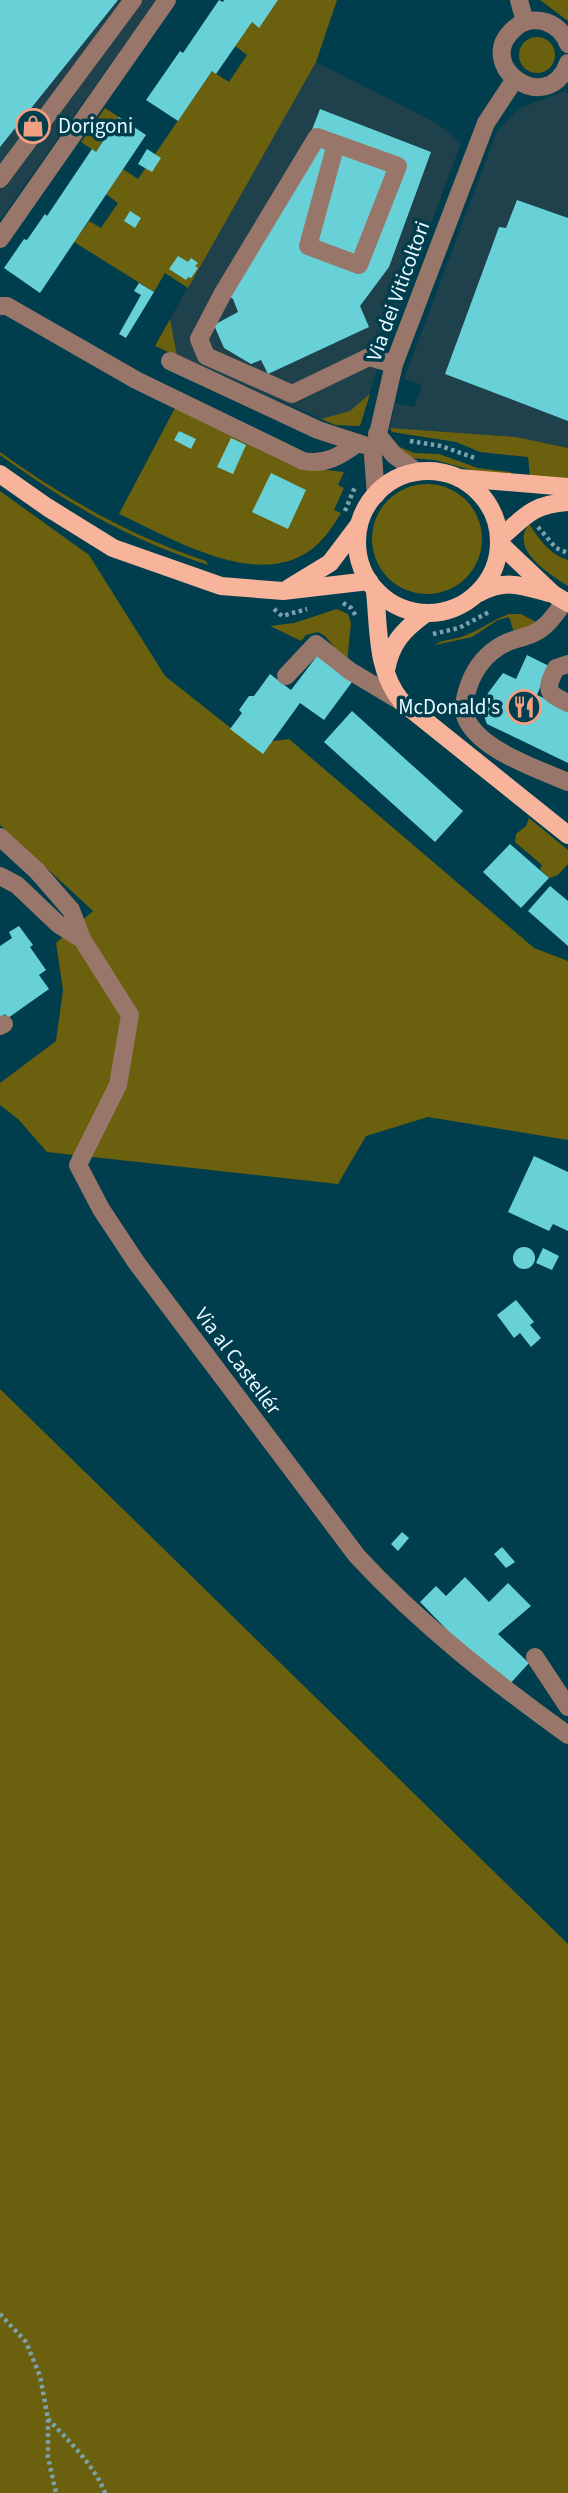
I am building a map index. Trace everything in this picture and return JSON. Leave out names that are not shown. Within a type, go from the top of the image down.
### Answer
[{"type":"main road","points":[[279,598],[330,563],[361,521],[376,495],[395,480],[417,472],[439,472],[459,478],[568,488]]},
{"type":"main road","points":[[0,474],[113,548],[221,586],[279,598],[372,586]]},
{"type":"main road","points":[[459,478],[480,493],[492,512],[499,541],[497,559],[488,580],[475,595]]},
{"type":"main road","points":[[499,541],[528,512],[546,504],[568,502]]},
{"type":"main road","points":[[361,521],[357,546],[361,566],[372,586],[386,601],[400,608],[425,614]]},
{"type":"main road","points":[[499,541],[515,561],[562,599]]},
{"type":"main road","points":[[385,677],[389,653],[397,639],[425,614],[459,606],[496,584],[517,584],[562,599]]},
{"type":"main road","points":[[372,586],[385,677],[402,702],[568,835]]},
{"type":"street","points":[[0,179],[133,0]]},
{"type":"street","points":[[0,239],[167,0]]},
{"type":"street","points":[[519,0],[525,22]]},
{"type":"street","points":[[568,44],[561,31],[541,20],[525,22],[512,30],[503,48],[506,68],[515,79],[531,87],[543,87],[554,82],[565,72],[568,63]]},
{"type":"street","name":"Via dei Viticoltori","points":[[376,495],[370,441],[394,364],[486,123],[515,79]]},
{"type":"street","points":[[336,144],[309,246],[359,265],[398,166],[317,137],[223,293],[199,339],[206,356],[292,394],[369,357],[394,364]]},
{"type":"street","points":[[0,306],[8,306],[136,380],[303,461],[317,463],[337,458],[370,441]]},
{"type":"street","points":[[170,361],[318,430],[370,441],[417,472]]},
{"type":"street","points":[[562,599],[543,628],[505,642],[490,652],[469,682],[464,712],[472,729],[511,757],[568,782]]},
{"type":"street","points":[[286,676],[316,644],[349,671],[402,702]]},
{"type":"street","points":[[568,664],[556,668],[549,687],[555,697],[568,703]]},
{"type":"street","points":[[469,682],[479,723],[488,732],[500,741],[568,769]]},
{"type":"street","name":"Via al Castellér","points":[[0,837],[37,870],[71,909],[82,939],[130,1015],[118,1085],[78,1165],[101,1209],[184,1328],[357,1556],[382,1584],[461,1654],[568,1735]]},
{"type":"street","name":"Via al Castellér","points":[[0,876],[17,885],[58,924],[82,939]]},
{"type":"street","points":[[535,1657],[568,1707]]},
{"type":"path","points":[[402,439],[449,448],[483,460]]},
{"type":"path","points":[[534,520],[556,548],[568,553]]},
{"type":"path","points":[[279,598],[274,609],[282,616],[308,609]]},
{"type":"path","points":[[338,602],[351,608],[357,623]]},
{"type":"path","points":[[432,634],[458,628],[497,607]]},
{"type":"path","points":[[0,2314],[26,2342],[40,2376],[48,2419],[48,2457],[56,2493]]},
{"type":"path","points":[[48,2419],[72,2445],[105,2493]]},
{"type":"shaded area","name":"Dorigoni","points":[[0,0],[156,0],[0,220]]},
{"type":"shaded area","points":[[278,0],[337,0],[316,62],[188,288],[165,273],[154,292],[74,242],[89,221],[101,228],[118,203],[106,194],[123,169],[138,179],[212,71],[229,82],[247,55],[235,46],[252,22],[258,27]]},
{"type":"shaded area","points":[[540,0],[568,0],[568,21]]},
{"type":"shaded area","points":[[537,37],[550,42],[555,55],[550,68],[537,73],[524,68],[519,55],[524,42]]},
{"type":"shaded area","points":[[316,62],[438,124],[461,143],[375,376],[360,426],[335,425],[155,346]]},
{"type":"shaded area","points":[[564,91],[568,94],[568,448],[516,437],[390,428],[395,403],[414,407],[422,385],[404,379],[496,133],[518,109]]},
{"type":"shaded area","points":[[105,108],[119,117],[96,152],[81,142]]},
{"type":"shaded area","points":[[170,319],[177,356],[155,346]]},
{"type":"shaded area","points":[[370,394],[360,426],[335,425],[321,419],[350,411]]},
{"type":"shaded area","points":[[175,408],[293,466],[344,472],[338,485],[344,488],[334,510],[341,513],[324,538],[301,556],[279,563],[256,564],[208,554],[119,514]]},
{"type":"shaded area","points":[[390,428],[516,437],[568,448],[568,482],[530,478],[528,457],[480,452],[456,442],[392,432]]},
{"type":"shaded area","points":[[395,445],[414,453],[439,454],[478,468],[511,472],[511,476],[478,472],[435,460],[411,458]]},
{"type":"shaded area","points":[[0,452],[98,514],[150,540],[206,561],[208,565],[151,544],[100,519],[25,473],[0,455]]},
{"type":"shaded area","points":[[427,484],[448,488],[466,500],[478,518],[482,539],[478,560],[466,578],[448,590],[427,594],[406,590],[388,578],[376,560],[372,539],[376,518],[388,500],[406,488]]},
{"type":"shaded area","points":[[0,491],[89,555],[165,676],[251,744],[289,739],[534,948],[568,961],[568,1140],[428,1117],[366,1136],[338,1184],[47,1152],[18,1119],[0,1105],[0,1083],[56,1041],[63,990],[56,943],[93,911],[0,825]]},
{"type":"shaded area","points":[[529,524],[550,550],[568,560],[568,586],[542,568],[528,552],[524,534]]},
{"type":"shaded area","points":[[337,609],[348,614],[351,623],[347,662],[325,636],[318,632],[306,635],[301,641],[270,626],[294,623]]},
{"type":"shaded area","points":[[509,614],[521,614],[536,622],[534,627],[514,632],[509,617],[498,620],[472,637],[435,645],[468,635]]},
{"type":"shaded area","points":[[529,818],[568,850],[568,864],[558,875],[549,878],[540,869],[542,865],[515,842],[516,834],[526,826]]},
{"type":"shaded area","points":[[0,1389],[568,1944],[568,2493],[0,2493]]},
{"type":"building","points":[[0,0],[118,0],[0,147]]},
{"type":"building","points":[[219,0],[278,0],[259,28],[252,22],[216,74],[212,71],[178,121],[146,100],[180,51],[183,53]]},
{"type":"building","points":[[320,109],[431,152],[389,267],[360,306],[369,327],[268,374],[261,360],[251,364],[224,348],[214,325],[238,312],[233,299],[217,289],[310,135]]},
{"type":"building","points":[[119,117],[146,135],[40,293],[4,268],[24,239],[27,240],[45,214],[47,216],[92,149],[96,152]]},
{"type":"building","points":[[147,149],[161,158],[152,172],[138,164]]},
{"type":"building","points":[[517,200],[568,218],[568,421],[445,374],[499,227],[506,228]]},
{"type":"building","points":[[130,211],[141,218],[135,228],[124,221]]},
{"type":"building","points":[[178,256],[188,262],[191,258],[198,263],[195,266],[198,268],[191,278],[186,280],[169,269]]},
{"type":"building","points":[[139,283],[154,292],[126,338],[119,334],[141,295],[134,291]]},
{"type":"building","points":[[179,431],[196,439],[191,449],[174,440]]},
{"type":"building","points":[[231,438],[246,445],[233,474],[217,467]]},
{"type":"building","points":[[271,473],[306,490],[288,529],[252,512]]},
{"type":"building","name":"McDonald's","points":[[527,655],[549,666],[537,695],[568,709],[568,763],[487,724],[484,704],[488,693],[503,673],[516,679]]},
{"type":"building","points":[[317,656],[352,682],[324,720],[300,703],[263,754],[230,729],[242,713],[239,710],[249,696],[254,696],[270,674],[291,690]]},
{"type":"building","points":[[352,711],[463,811],[435,842],[324,742]]},
{"type":"building","points":[[510,844],[549,878],[521,908],[483,872]]},
{"type":"building","points":[[550,886],[568,901],[568,946],[528,911]]},
{"type":"building","points":[[19,926],[46,970],[39,975],[49,989],[8,1018],[5,1014],[0,1018],[0,946],[12,938],[9,932]]},
{"type":"building","points":[[534,1156],[568,1172],[568,1231],[553,1224],[549,1231],[508,1212]]},
{"type":"building","points":[[524,1247],[532,1250],[535,1258],[532,1266],[524,1269],[516,1266],[513,1258],[516,1250]]},
{"type":"building","points":[[543,1248],[559,1256],[552,1270],[536,1263]]},
{"type":"building","points":[[516,1300],[534,1322],[530,1325],[541,1338],[531,1347],[520,1333],[514,1338],[497,1315]]},
{"type":"building","points":[[402,1532],[409,1538],[398,1551],[391,1544]]},
{"type":"building","points":[[502,1547],[515,1562],[506,1568],[494,1554]]},
{"type":"building","points":[[465,1577],[489,1602],[508,1583],[531,1606],[498,1634],[529,1663],[508,1686],[420,1602],[436,1586],[446,1596]]},
{"type":"place","name":"Dorigoni","points":[[33,126]]},
{"type":"place","name":"McDonald's","points":[[524,707]]}]
